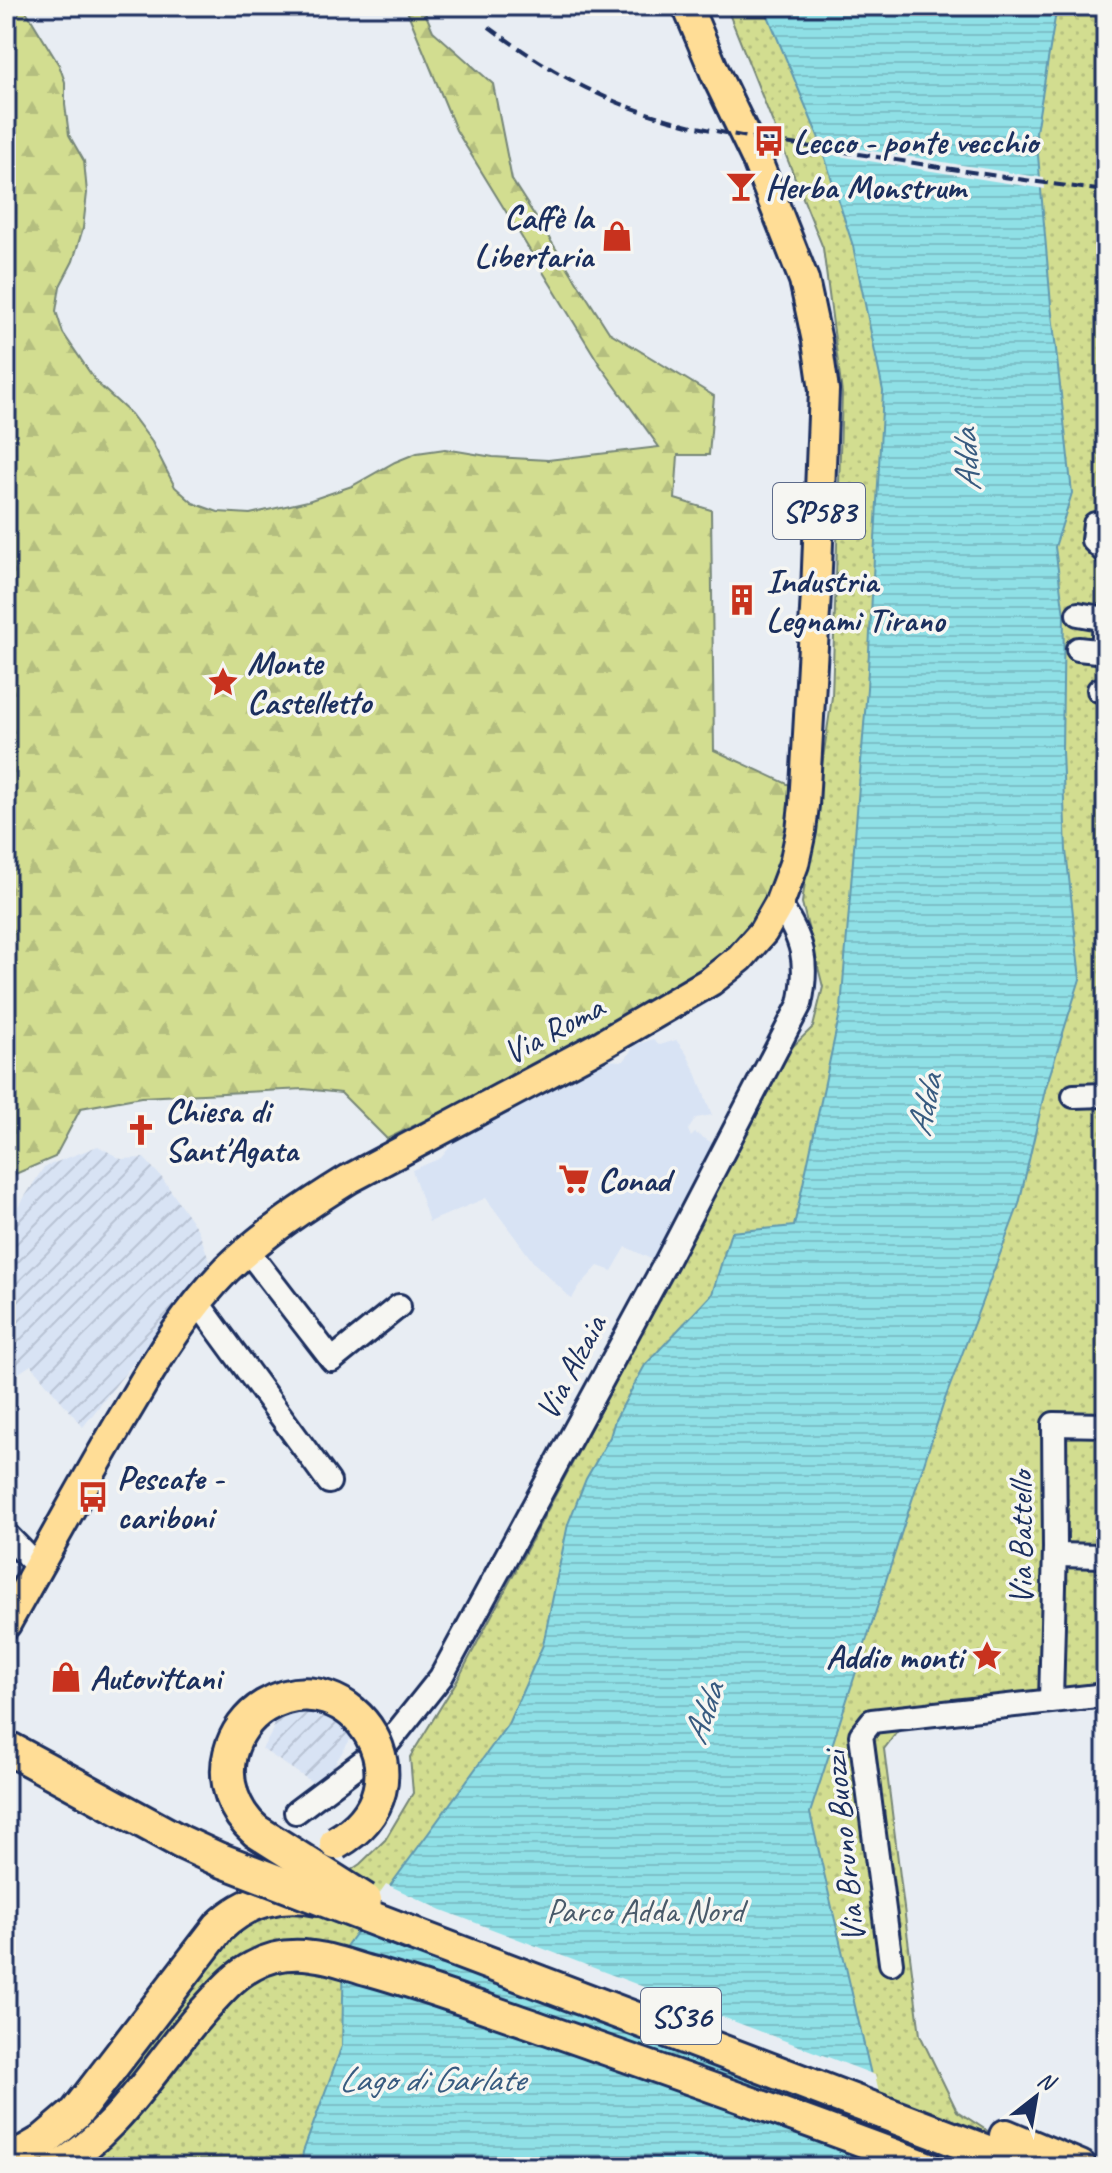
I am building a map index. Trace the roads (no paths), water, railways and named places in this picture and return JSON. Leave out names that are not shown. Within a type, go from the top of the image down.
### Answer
[{"type":"highway","points":[[326,1848],[360,1825],[376,1801],[381,1773],[376,1744],[361,1720],[338,1703],[305,1695],[277,1701],[252,1716],[235,1739],[228,1771],[233,1800],[242,1817],[256,1831],[365,1900]]},
{"type":"highway","name":"SS36","points":[[6,1727],[103,1783],[208,1837],[365,1900],[997,2132],[1080,2167]]},
{"type":"highway","name":"SS36","points":[[6,1747],[181,1842],[230,1864],[1027,2167]]},
{"type":"highway","points":[[6,2145],[37,2127],[58,2107],[205,1912],[219,1900],[241,1889]]},
{"type":"highway","points":[[6,2163],[42,2142],[76,2113],[216,1932],[228,1919],[248,1906],[271,1898],[295,1896],[319,1900],[416,1935]]},
{"type":"highway","points":[[997,2132],[1018,2135],[1106,2161]]},
{"type":"highway","points":[[956,2140],[1005,2167]]},
{"type":"main road","name":"Via Roma","points":[[6,1624],[150,1371],[198,1303],[228,1269],[300,1211],[349,1179],[603,1044],[711,981],[753,944],[779,904],[798,848],[804,799],[824,390],[804,280],[756,158],[687,6]]},
{"type":"main road","points":[[56,2167],[94,2142],[113,2123],[178,2039],[240,1974],[267,1960],[296,1955],[320,1957],[419,1985],[929,2167]]},
{"type":"street","points":[[1101,524],[1093,540],[1106,553]]},
{"type":"street","points":[[1078,614],[1106,619],[1105,652],[1078,649]]},
{"type":"street","name":"Via Alzaia","points":[[296,1812],[390,1741],[441,1677],[666,1262],[800,1004],[804,976],[801,947],[796,929],[779,904]]},
{"type":"street","points":[[1074,1096],[1106,1095]]},
{"type":"street","points":[[248,1251],[332,1360],[399,1306]]},
{"type":"street","points":[[198,1303],[329,1482]]},
{"type":"street","name":"Via Battello","points":[[1051,1700],[1055,1555],[1054,1424],[1106,1425]]},
{"type":"street","points":[[6,1534],[38,1567]]},
{"type":"street","points":[[1055,1555],[1106,1556]]},
{"type":"street","name":"Via Bruno Buozzi","points":[[891,1963],[861,1735],[872,1721],[1106,1695]]},
{"type":"water","name":"Parco Adda Nord","points":[[764,6],[1057,6],[1036,132],[1072,493],[1055,547],[1064,615],[1062,751],[1066,850],[1080,979],[1045,1090],[1019,1204],[945,1399],[810,1813],[889,2152],[900,2167],[301,2167],[303,2152],[342,2046],[344,1949],[508,1724],[543,1645],[568,1524],[586,1479],[645,1365],[712,1294],[731,1232],[794,1226],[841,1008],[867,688],[883,391],[853,246],[818,136]]},
{"type":"railway","points":[[489,27],[544,65],[583,86],[623,105],[671,120],[753,138],[1106,191]]},
{"type":"place","name":"Lecco - ponte vecchio","points":[[769,141]]},
{"type":"place","name":"Herba Monstrum","points":[[741,186]]},
{"type":"place","name":"Caffè la Libertaria","points":[[617,236]]},
{"type":"place","name":"Industria Legnami Tirano","points":[[742,600]]},
{"type":"place","name":"Monte Castelletto","points":[[223,682]]},
{"type":"place","name":"Chiesa di Sant'Agata","points":[[141,1130]]},
{"type":"place","name":"Conad","points":[[574,1179]]},
{"type":"place","name":"Pescate - cariboni","points":[[93,1497]]},
{"type":"place","name":"Addio monti","points":[[987,1656]]},
{"type":"place","name":"Autovittani","points":[[66,1677]]},
{"type":"water label","name":"Adda","points":[[965,461]]},
{"type":"water label","name":"Adda","points":[[923,1105]]},
{"type":"water label","name":"Adda","points":[[702,1713]]},
{"type":"water label","name":"Lago di Garlate","points":[[431,2078]]}]
